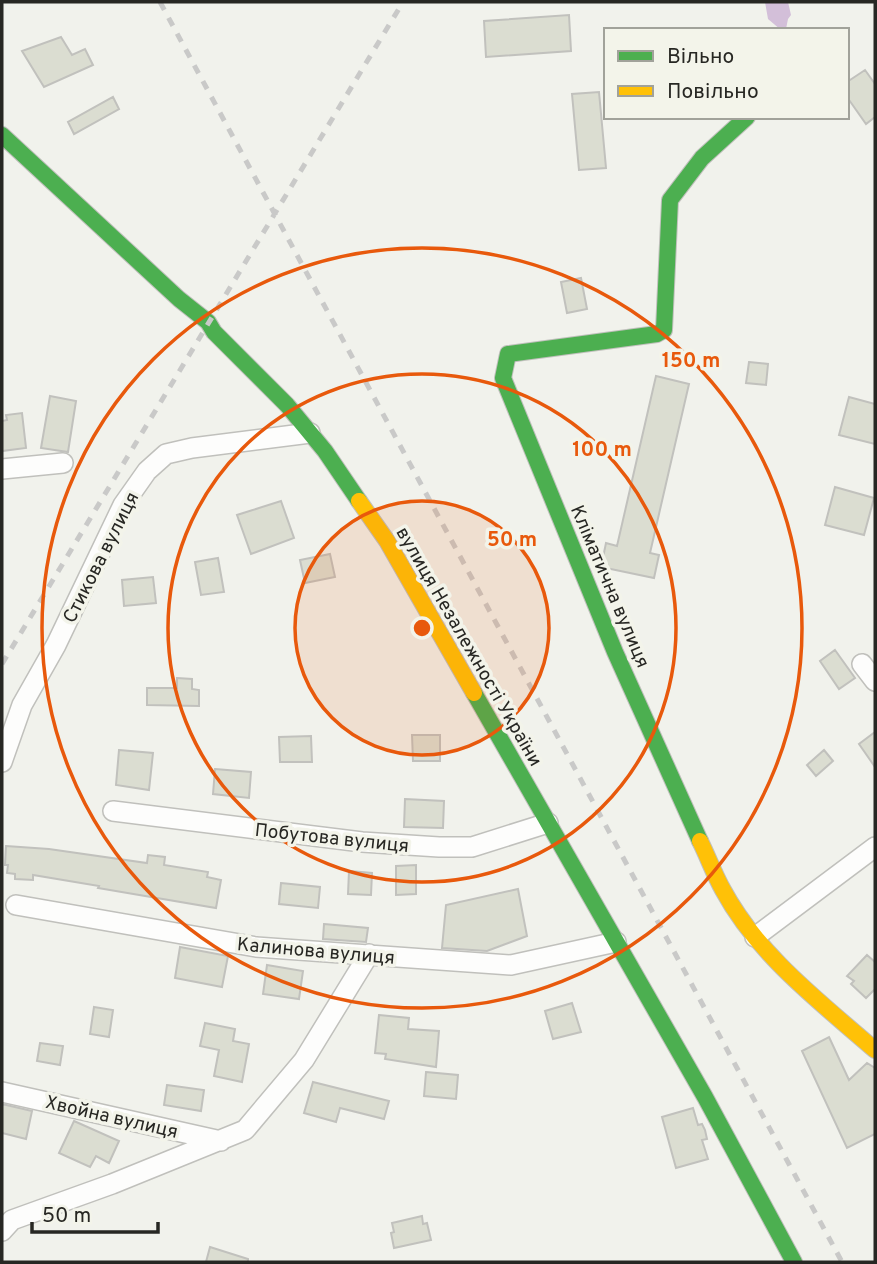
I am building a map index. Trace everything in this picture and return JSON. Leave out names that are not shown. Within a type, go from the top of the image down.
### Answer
[{"type":"main road","name":"Кліматична вулиця","points":[[745,119],[702,158],[670,200],[664,330],[657,334],[508,354],[503,378],[615,652],[723,891],[755,937],[795,979],[875,1050]]},
{"type":"main road","name":"вулиця Незалежності України","points":[[2,135],[164,285],[208,322],[214,332],[287,405],[325,451],[387,541],[705,1097],[794,1262]]},
{"type":"street","name":"Стикова вулиця","points":[[2,762],[22,705],[56,645],[123,505],[147,471],[166,454],[192,448],[310,433]]},
{"type":"street","points":[[2,469],[63,463]]},
{"type":"street","points":[[862,664],[875,681]]},
{"type":"street","name":"Побутова вулиця","points":[[113,811],[362,842],[439,847],[472,847],[548,823]]},
{"type":"street","points":[[755,937],[875,847]]},
{"type":"street","name":"Калинова вулиця","points":[[16,905],[256,947],[511,965],[616,942]]},
{"type":"street","points":[[2,1231],[12,1220],[112,1184],[245,1130],[304,1060],[369,954]]},
{"type":"street","name":"Хвойна вулиця","points":[[2,1092],[221,1141]]},
{"type":"shaded area","points":[[765,2],[788,2],[791,15],[786,28],[779,28],[768,19]]},
{"type":"building","points":[[569,15],[571,51],[486,57],[484,21]]},
{"type":"building","points":[[61,37],[72,55],[85,49],[93,65],[44,87],[22,51]]},
{"type":"building","points":[[865,70],[875,84],[875,117],[866,124],[849,100],[849,81]]},
{"type":"building","points":[[599,92],[606,168],[579,170],[572,94]]},
{"type":"building","points":[[113,97],[119,109],[74,134],[68,122]]},
{"type":"building","points":[[581,278],[587,309],[567,313],[561,282]]},
{"type":"building","points":[[749,362],[768,364],[766,385],[746,383]]},
{"type":"building","points":[[656,376],[689,384],[650,553],[659,555],[654,578],[601,567],[606,543],[617,546]]},
{"type":"building","points":[[50,396],[76,401],[68,452],[41,448]]},
{"type":"building","points":[[849,397],[875,404],[875,444],[839,435]]},
{"type":"building","points":[[22,413],[26,448],[2,451],[2,421],[7,420],[6,415]]},
{"type":"building","points":[[835,487],[874,498],[864,535],[825,525]]},
{"type":"building","points":[[281,501],[294,538],[251,554],[237,515]]},
{"type":"building","points":[[330,554],[335,577],[305,583],[300,560]]},
{"type":"building","points":[[218,558],[224,592],[201,595],[195,562]]},
{"type":"building","points":[[153,577],[156,603],[124,606],[122,580]]},
{"type":"building","points":[[835,650],[855,678],[839,689],[820,661]]},
{"type":"building","points":[[177,678],[192,679],[192,689],[199,690],[199,706],[147,705],[147,688],[177,688]]},
{"type":"building","points":[[875,732],[875,767],[859,744]]},
{"type":"building","points":[[412,735],[440,735],[440,761],[413,761]]},
{"type":"building","points":[[311,736],[312,762],[280,762],[279,737]]},
{"type":"building","points":[[119,750],[153,753],[149,790],[116,785]]},
{"type":"building","points":[[824,750],[833,761],[816,776],[807,765]]},
{"type":"building","points":[[215,769],[251,772],[249,798],[213,794]]},
{"type":"building","points":[[405,799],[444,801],[443,828],[404,827]]},
{"type":"building","points":[[6,846],[49,849],[147,863],[148,855],[165,857],[164,865],[208,872],[207,877],[221,880],[216,908],[33,875],[33,880],[15,879],[15,874],[7,873]]},
{"type":"building","points":[[416,865],[416,894],[396,895],[396,866]]},
{"type":"building","points":[[349,871],[372,873],[371,895],[348,894]]},
{"type":"building","points":[[281,883],[320,887],[318,908],[279,904]]},
{"type":"building","points":[[518,889],[527,936],[487,951],[442,948],[446,905]]},
{"type":"building","points":[[324,924],[368,928],[366,942],[323,939]]},
{"type":"building","points":[[180,947],[228,956],[222,987],[175,978]]},
{"type":"building","points":[[867,955],[875,962],[875,989],[866,998],[851,984],[854,981],[847,976]]},
{"type":"building","points":[[267,965],[303,971],[299,999],[263,994]]},
{"type":"building","points":[[572,1003],[581,1032],[553,1039],[545,1011]]},
{"type":"building","points":[[94,1007],[113,1010],[109,1037],[90,1034]]},
{"type":"building","points":[[379,1015],[409,1018],[408,1029],[439,1031],[436,1067],[385,1059],[386,1054],[375,1053]]},
{"type":"building","points":[[205,1023],[235,1029],[233,1041],[249,1044],[242,1082],[214,1076],[219,1050],[200,1046]]},
{"type":"building","points":[[829,1037],[849,1080],[867,1063],[875,1068],[875,1134],[847,1148],[802,1051]]},
{"type":"building","points":[[40,1043],[63,1046],[60,1065],[37,1061]]},
{"type":"building","points":[[426,1072],[458,1075],[456,1099],[424,1096]]},
{"type":"building","points":[[313,1082],[389,1101],[384,1119],[340,1108],[336,1122],[304,1113]]},
{"type":"building","points":[[167,1085],[204,1090],[201,1111],[164,1105]]},
{"type":"building","points":[[2,1104],[32,1111],[26,1139],[2,1133]]},
{"type":"building","points":[[693,1108],[698,1125],[702,1124],[705,1130],[707,1139],[702,1140],[708,1159],[676,1168],[662,1117]]},
{"type":"building","points":[[74,1121],[119,1141],[109,1163],[96,1156],[90,1167],[59,1153]]},
{"type":"building","points":[[422,1216],[423,1224],[427,1223],[431,1240],[394,1248],[392,1223]]},
{"type":"building","points":[[210,1247],[248,1259],[248,1262],[206,1262]]},
{"type":"railway","points":[[160,2],[842,1262]]},
{"type":"railway","points":[[2,664],[403,2]]},
{"type":"traffic: fast","points":[[700,841],[615,652],[503,378],[508,354],[657,334],[664,330],[670,200],[702,158],[745,119]]},
{"type":"traffic: fast","points":[[2,135],[179,299],[208,322],[214,332],[287,405],[325,451],[359,501]]},
{"type":"traffic: fast","points":[[474,693],[705,1097],[794,1262]]},
{"type":"traffic: slow","points":[[359,501],[387,541],[474,693]]},
{"type":"traffic: slow","points":[[700,841],[723,890],[754,936],[812,995],[875,1050]]}]
